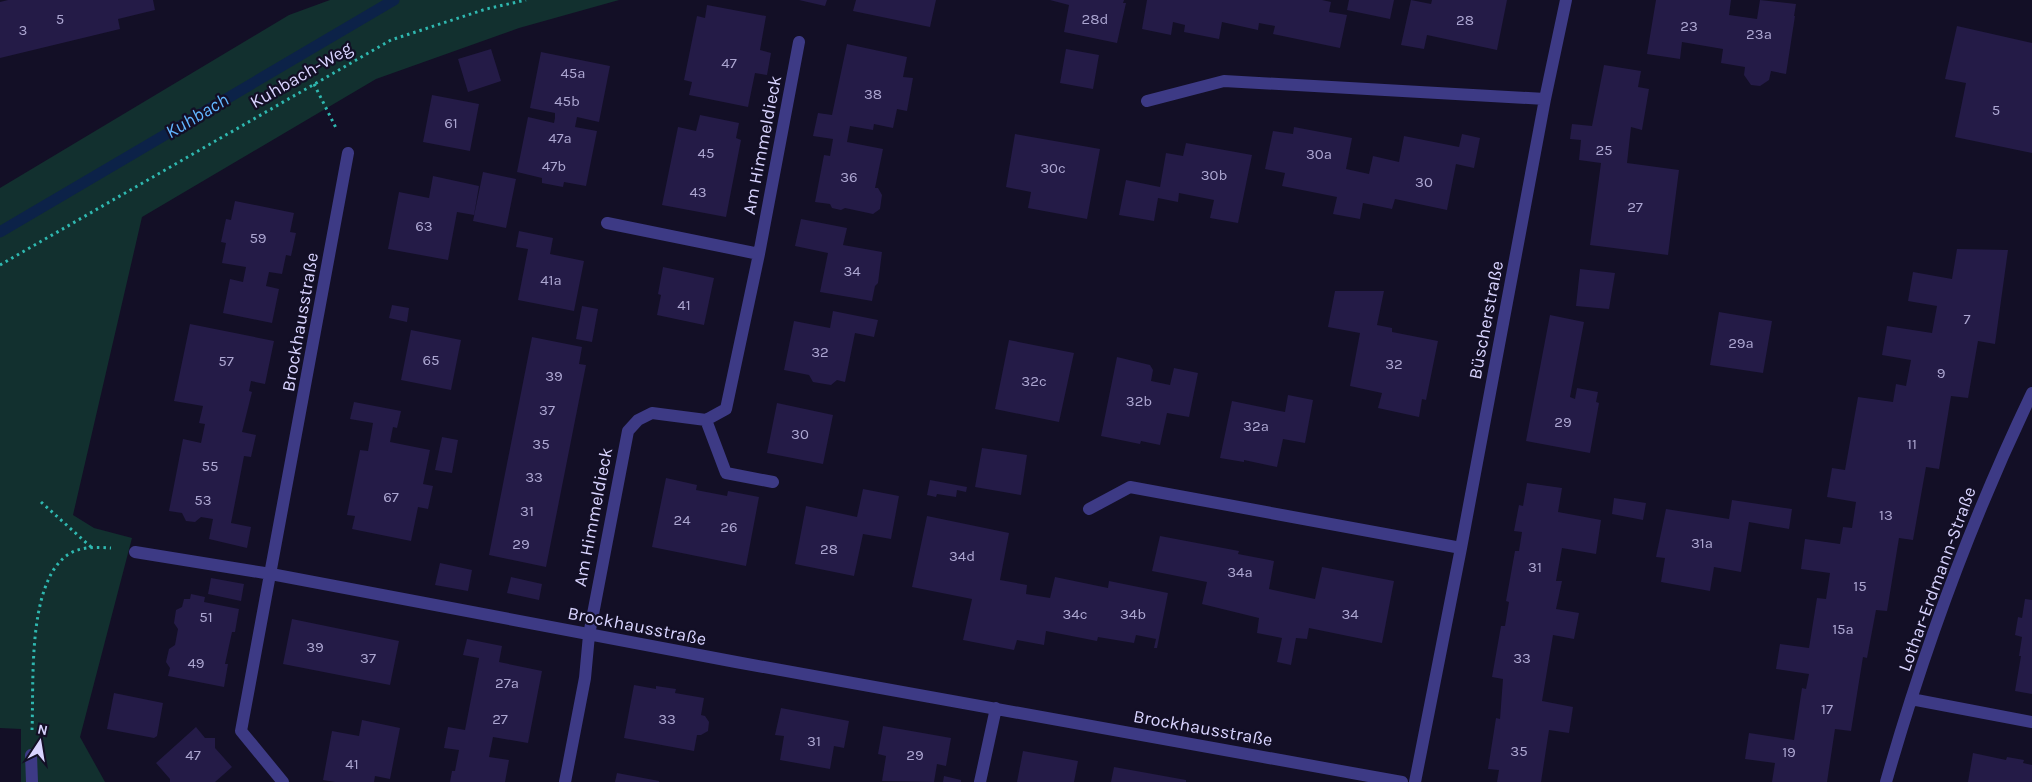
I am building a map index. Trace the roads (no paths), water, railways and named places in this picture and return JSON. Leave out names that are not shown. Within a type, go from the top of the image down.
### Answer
[{"type":"street","name":"Büscherstraße","points":[[1415,782],[1545,99],[1566,0]]},
{"type":"street","name":"Am Himmeldieck","points":[[565,782],[585,678],[589,635],[628,431],[638,420],[652,413],[706,420],[726,408],[759,254],[800,42]]},
{"type":"street","points":[[1147,101],[1224,81],[1545,99]]},
{"type":"street","name":"Brockhausstraße","points":[[283,782],[241,731],[348,153]]},
{"type":"street","points":[[607,223],[759,254]]},
{"type":"street","name":"Lothar-Erdmann-Straße","points":[[1886,782],[1912,700],[1985,496],[2032,393]]},
{"type":"street","points":[[706,420],[726,473],[773,482]]},
{"type":"street","points":[[1089,509],[1130,487],[1461,548]]},
{"type":"street","name":"Brockhausstraße","points":[[136,552],[271,574],[589,635],[1402,782]]},
{"type":"street","points":[[1912,700],[2032,722]]},
{"type":"street","points":[[980,782],[996,708]]},
{"type":"street","points":[[31,755],[32,782]]},
{"type":"waterway","name":"Kuhbach","points":[[0,232],[394,0]]}]
